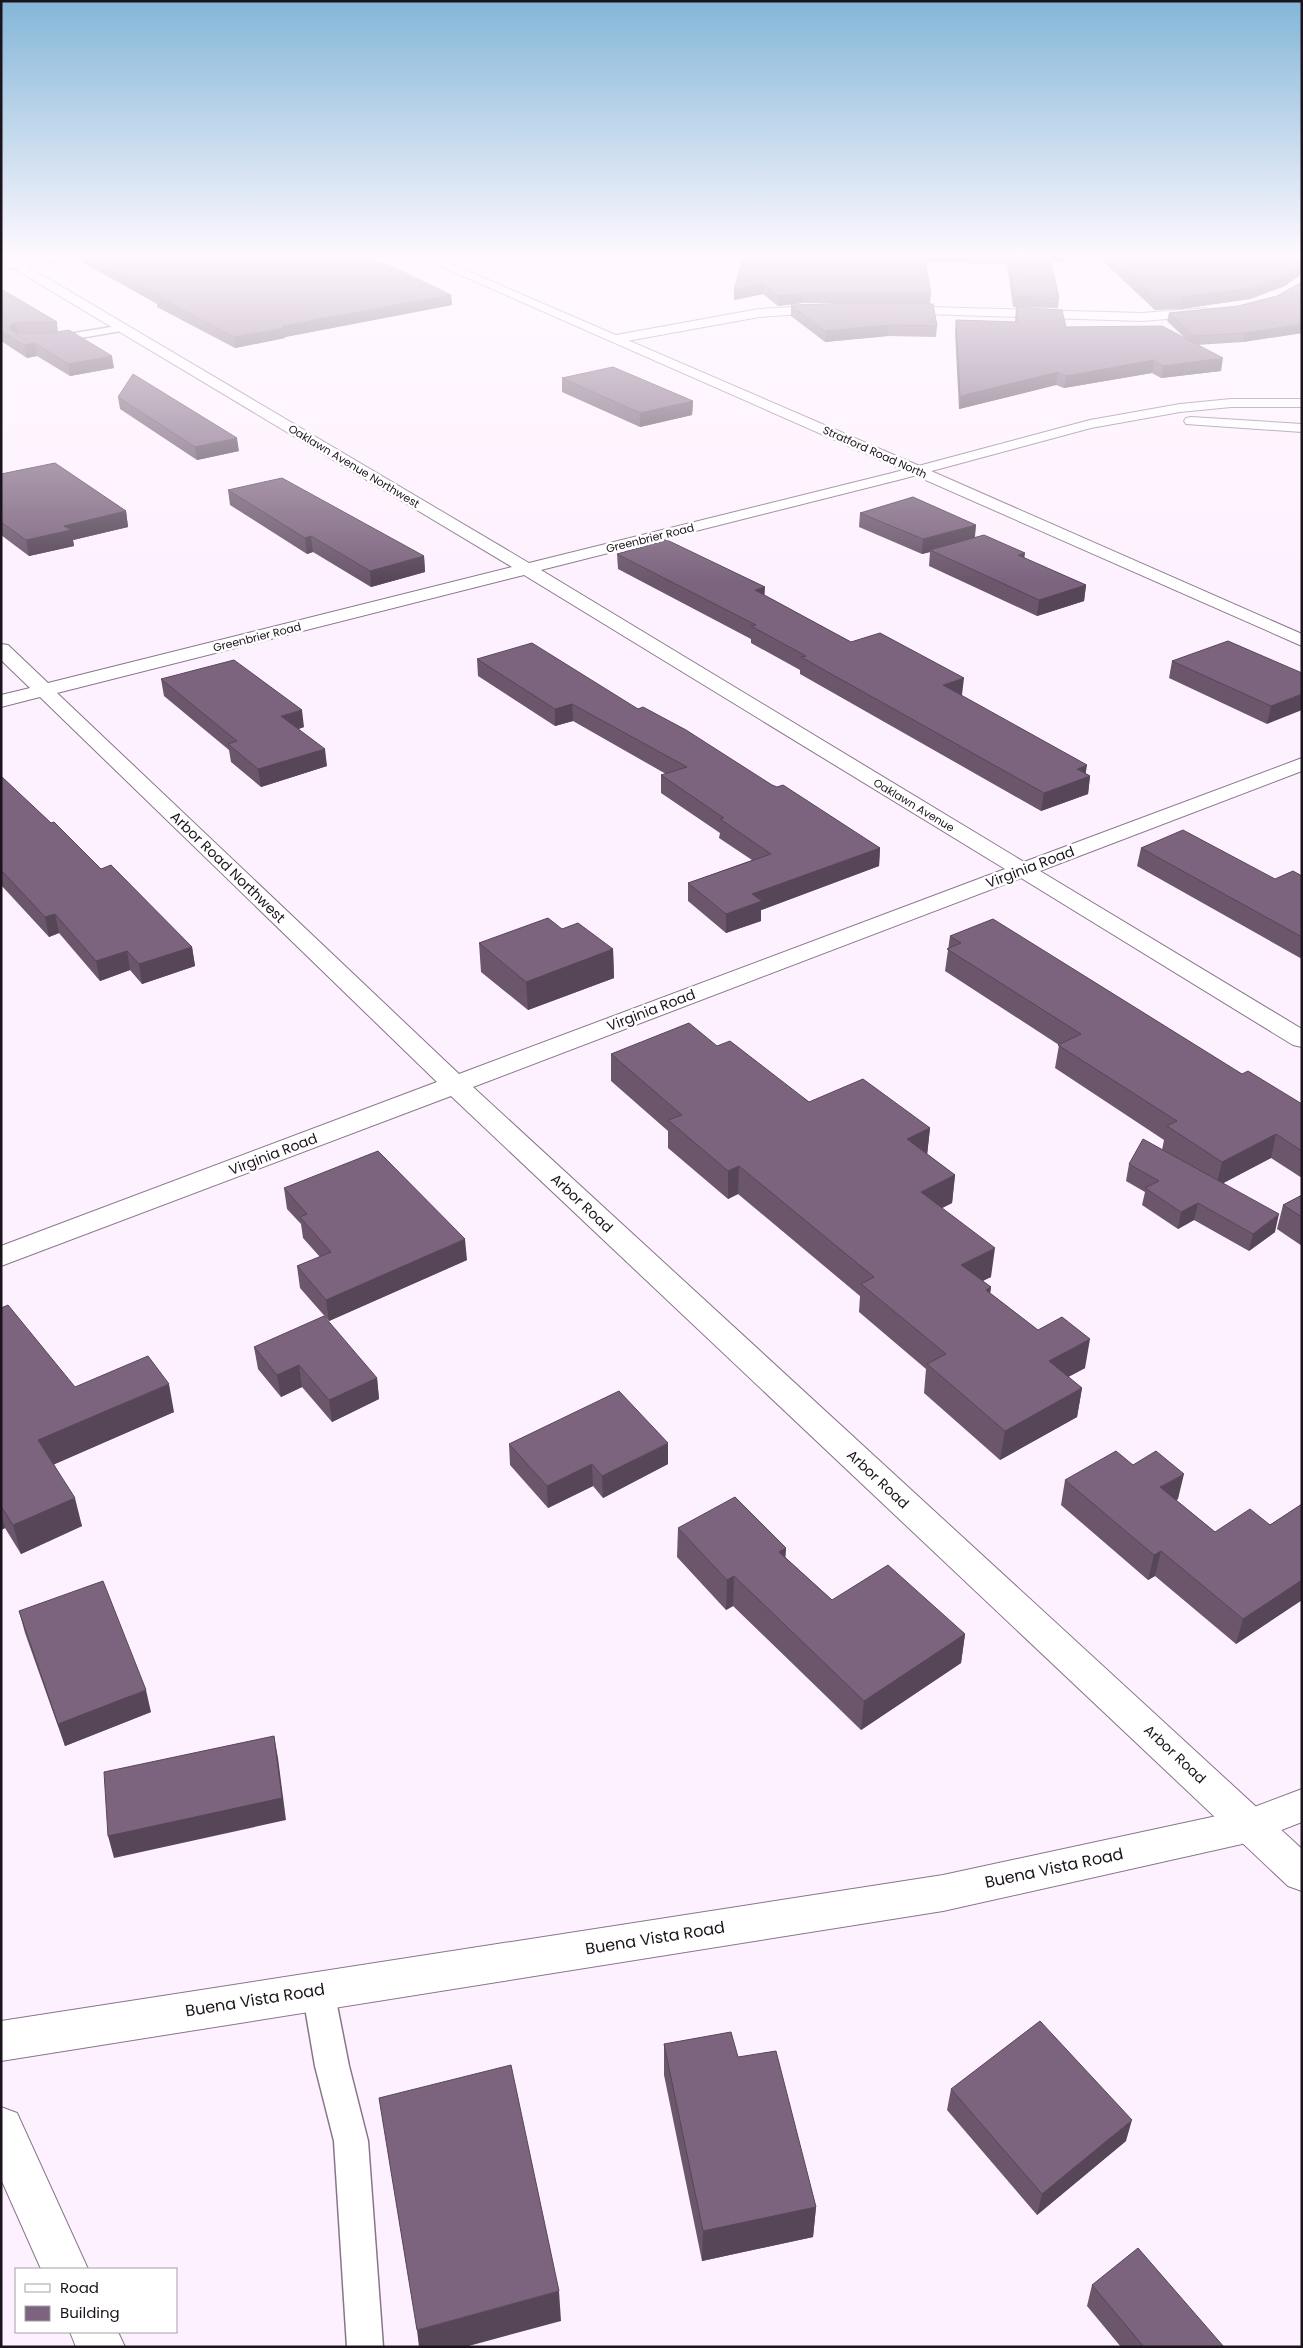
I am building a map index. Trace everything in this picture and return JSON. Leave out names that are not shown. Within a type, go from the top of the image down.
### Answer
[{"type":"street","name":"Oaklawn Avenue Northwest","points":[[183,364],[527,569]]},
{"type":"street","name":"Stratford Road North","points":[[672,364],[1302,641]]},
{"type":"street","name":"Greenbrier Road","points":[[1,701],[917,470],[1090,424],[1180,408],[1231,403],[1302,403]]},
{"type":"street","points":[[1130,416],[1302,428]]},
{"type":"street","name":"Oaklawn Avenue","points":[[527,569],[1302,1040]]},
{"type":"street","name":"Arbor Road Northwest","points":[[1,649],[454,1084]]},
{"type":"street","name":"Virginia Road","points":[[1,1257],[1302,764]]},
{"type":"street","name":"Arbor Road","points":[[454,1084],[1302,1874]]},
{"type":"street","name":"Buena Vista Road","points":[[1,2041],[943,1893],[1251,1825],[1302,1805]]},
{"type":"street","points":[[1,2128],[65,2268]]},
{"type":"street","points":[[94,2333],[101,2347]]},
{"type":"lane","points":[[318,1990],[332,2066],[351,2141],[365,2347]]},
{"type":"building","points":[[958,364],[1134,364],[1066,376],[1058,372],[960,396]]},
{"type":"building","points":[[1159,364],[1181,364],[1163,366]]},
{"type":"building","points":[[613,367],[693,401],[640,413],[562,378]]},
{"type":"building","points":[[133,374],[237,438],[195,447],[118,397]]},
{"type":"building","points":[[55,463],[126,511],[64,526],[71,530],[26,540],[1,522],[1,474]]},
{"type":"building","points":[[282,478],[424,556],[370,571],[311,536],[305,538],[228,490]]},
{"type":"building","points":[[913,497],[976,525],[923,539],[860,513]]},
{"type":"building","points":[[984,535],[1025,553],[1018,555],[1086,585],[1039,600],[930,550]]},
{"type":"building","points":[[667,540],[765,587],[755,590],[851,642],[880,633],[964,678],[943,685],[1087,765],[1077,769],[1090,776],[1044,793],[801,657],[806,656],[751,626],[756,625],[617,554]]},
{"type":"building","points":[[1228,641],[1302,673],[1302,694],[1271,706],[1172,661]]},
{"type":"building","points":[[532,643],[638,709],[643,707],[686,730],[772,785],[777,787],[783,785],[880,848],[752,894],[762,901],[726,914],[688,883],[771,854],[720,819],[724,818],[661,775],[687,767],[572,704],[555,709],[477,659]]},
{"type":"building","points":[[234,660],[302,710],[281,716],[325,749],[258,769],[228,744],[237,741],[161,679]]},
{"type":"building","points":[[1,776],[51,823],[54,822],[101,869],[111,865],[192,947],[139,964],[127,951],[96,961],[55,914],[45,917],[1,870]]},
{"type":"building","points":[[1183,830],[1275,879],[1293,871],[1302,876],[1302,937],[1141,848]]},
{"type":"building","points":[[548,918],[562,929],[578,923],[613,949],[526,982],[479,943]]},
{"type":"building","points":[[993,919],[1242,1074],[1248,1071],[1302,1104],[1302,1151],[1276,1134],[1222,1162],[1167,1126],[1177,1121],[1058,1045],[1081,1034],[947,949],[961,943],[950,936]]},
{"type":"building","points":[[689,1023],[717,1046],[730,1041],[809,1102],[863,1079],[930,1128],[907,1139],[955,1175],[921,1192],[995,1248],[961,1265],[991,1287],[986,1290],[1038,1330],[1062,1317],[1090,1339],[1049,1361],[1082,1388],[1005,1431],[927,1364],[946,1354],[861,1284],[874,1277],[739,1166],[728,1171],[668,1120],[682,1115],[611,1054]]},
{"type":"building","points":[[1143,1139],[1279,1214],[1253,1234],[1198,1203],[1181,1212],[1145,1188],[1159,1181],[1129,1164]]},
{"type":"building","points":[[378,1151],[465,1239],[326,1300],[297,1266],[331,1252],[300,1217],[307,1214],[284,1188]]},
{"type":"building","points":[[1302,1195],[1302,1217],[1283,1205]]},
{"type":"building","points":[[8,1305],[75,1387],[148,1356],[169,1384],[38,1440],[75,1498],[13,1525],[1,1506],[1,1308]]},
{"type":"building","points":[[324,1316],[377,1378],[329,1400],[299,1365],[277,1375],[254,1347]]},
{"type":"building","points":[[619,1391],[668,1443],[602,1476],[592,1464],[547,1486],[509,1444]]},
{"type":"building","points":[[1116,1451],[1133,1465],[1156,1451],[1184,1474],[1160,1487],[1215,1532],[1250,1509],[1270,1525],[1302,1504],[1302,1580],[1243,1619],[1161,1551],[1154,1555],[1065,1480]]},
{"type":"building","points":[[735,1497],[786,1548],[779,1552],[832,1600],[888,1565],[965,1634],[864,1701],[734,1576],[727,1580],[678,1528]]},
{"type":"building","points":[[103,1581],[146,1690],[58,1724],[19,1611]]},
{"type":"building","points":[[274,1736],[282,1798],[108,1836],[104,1772]]},
{"type":"building","points":[[1040,2021],[1132,2120],[1042,2194],[951,2089]]},
{"type":"building","points":[[731,2032],[738,2057],[776,2051],[816,2207],[703,2231],[664,2044]]},
{"type":"building","points":[[511,2065],[559,2291],[417,2330],[379,2098]]},
{"type":"building","points":[[1138,2248],[1224,2347],[1144,2347],[1092,2285]]}]
